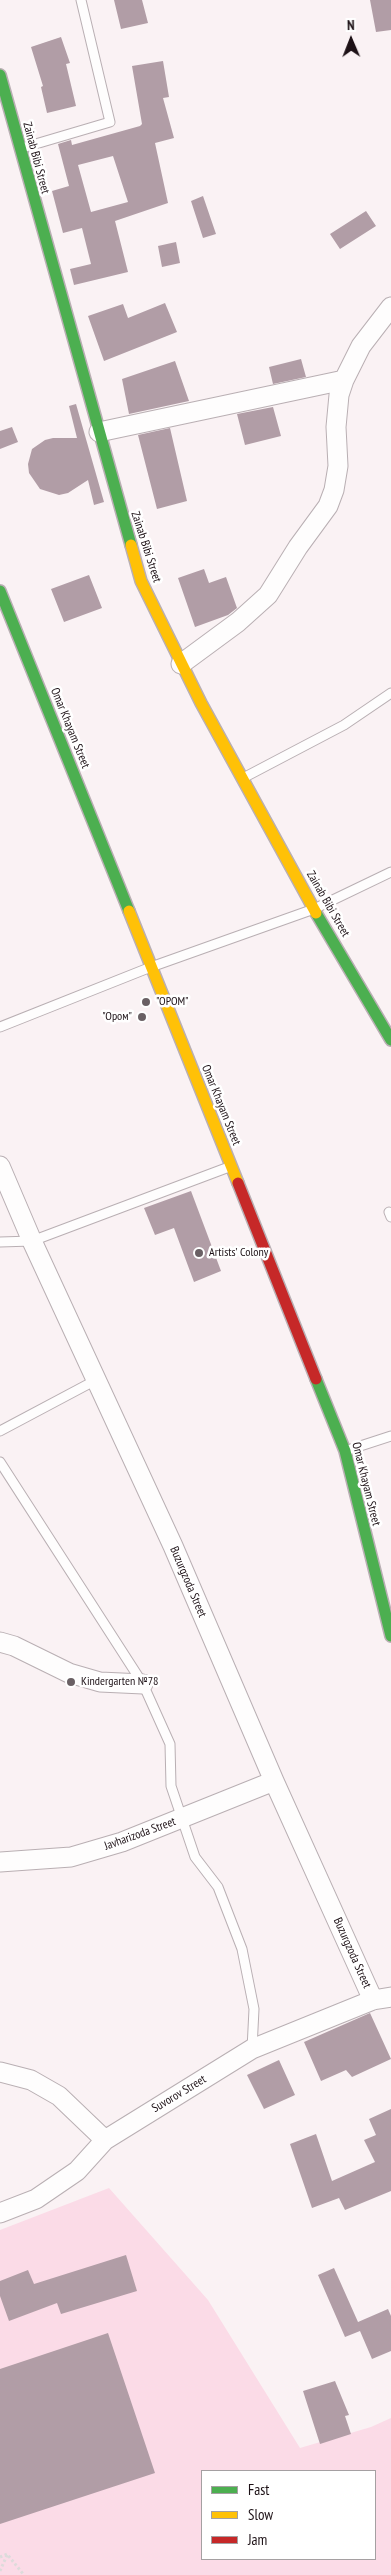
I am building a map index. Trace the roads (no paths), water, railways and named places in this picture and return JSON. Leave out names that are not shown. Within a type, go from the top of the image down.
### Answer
[{"type":"main road","name":"Zainab Bibi Street","points":[[0,75],[19,149],[141,581],[181,664],[242,778],[314,909],[391,1040]]},
{"type":"main road","name":"Omar Khayam Street","points":[[0,591],[345,1451],[391,1636]]},
{"type":"street","points":[[181,664],[238,622],[268,595],[298,547],[328,506],[334,490],[338,466],[336,427],[339,395],[344,380],[361,346],[391,307]]},
{"type":"street","points":[[99,432],[344,380]]},
{"type":"street","name":"Buzurgzoda Street","points":[[0,1166],[32,1241],[172,1546],[274,1781],[382,1999]]},
{"type":"street","points":[[0,1642],[14,1646],[69,1673],[100,1682],[142,1684]]},
{"type":"street","name":"Javharizoda Street","points":[[0,1862],[71,1857],[122,1842],[274,1781]]},
{"type":"street","name":"Suvorov Street","points":[[0,2213],[36,2199],[77,2171],[105,2140],[252,2050],[382,1999]]},
{"type":"street","points":[[0,2072],[31,2080],[58,2096],[105,2140]]},
{"type":"lane","points":[[19,149],[110,122],[81,0]]},
{"type":"lane","points":[[242,778],[344,725],[391,693]]},
{"type":"lane","points":[[0,1027],[151,968],[314,909],[391,872]]},
{"type":"lane","points":[[0,1242],[32,1241],[230,1166]]},
{"type":"lane","points":[[0,1431],[96,1380]]},
{"type":"lane","points":[[345,1451],[391,1436]]},
{"type":"lane","points":[[0,1462],[142,1684],[170,1744],[171,1786],[195,1857],[218,1888],[242,1949],[254,2009],[252,2050]]},
{"type":"place","name":"\"OPOM\"","points":[[146,1002]]},
{"type":"place","name":"\"Oром\"","points":[[142,1017]]},
{"type":"place","name":"Artists’ Colony","points":[[199,1253]]},
{"type":"place","name":"Kindergarten №78","points":[[71,1682]]}]
